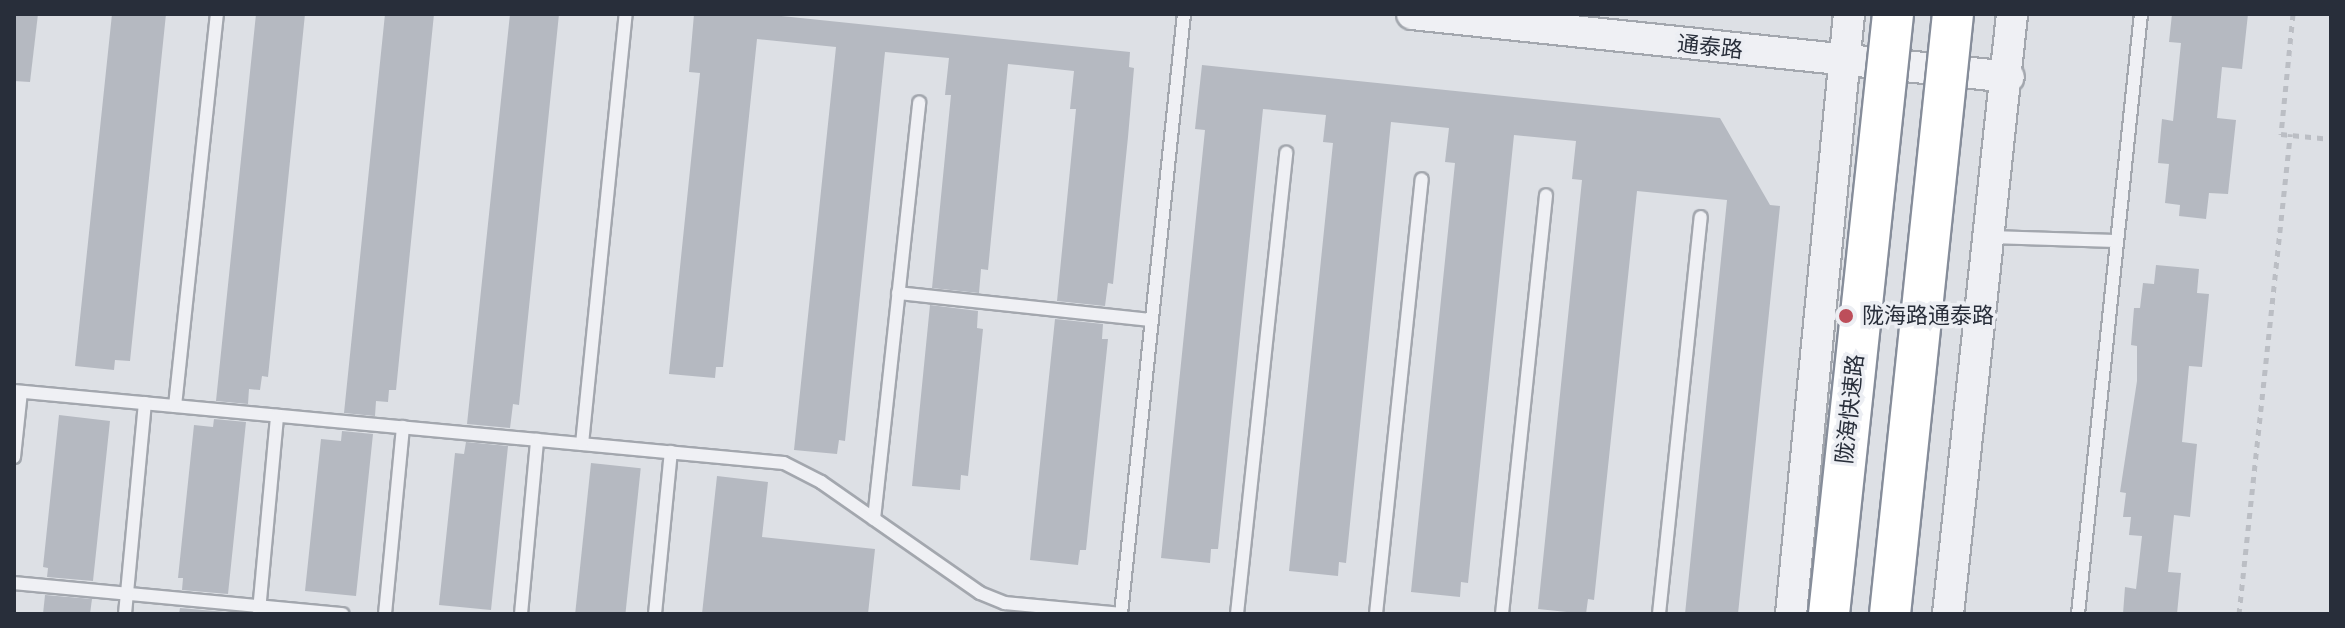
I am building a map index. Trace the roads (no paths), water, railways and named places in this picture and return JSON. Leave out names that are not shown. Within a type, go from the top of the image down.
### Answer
[{"type":"highway","name":"陇海快速路","points":[[1829,614],[1893,14]]},
{"type":"highway","points":[[1890,614],[1953,14]]},
{"type":"street","name":"通泰路","points":[[1412,14],[2009,77]]},
{"type":"street","points":[[1791,614],[1849,14]]},
{"type":"street","points":[[1948,614],[2009,77],[2012,14]]},
{"type":"street","points":[[1784,614],[1800,529]]},
{"type":"lane","points":[[175,406],[217,14]]},
{"type":"lane","points":[[582,444],[626,14]]},
{"type":"lane","points":[[14,457],[17,391],[784,463],[874,519],[980,593],[1005,603],[1121,614],[1184,14]]},
{"type":"lane","points":[[2078,614],[2141,14]]},
{"type":"lane","points":[[874,519],[919,102]]},
{"type":"lane","points":[[1237,614],[1286,153]]},
{"type":"lane","points":[[1376,614],[1422,179]]},
{"type":"lane","points":[[1502,614],[1546,195]]},
{"type":"lane","points":[[1659,614],[1701,217]]},
{"type":"lane","points":[[1989,237],[2117,241]]},
{"type":"lane","points":[[898,293],[1152,320]]},
{"type":"lane","points":[[125,614],[145,403]]},
{"type":"lane","points":[[259,610],[277,416]]},
{"type":"lane","points":[[385,614],[403,427]]},
{"type":"lane","points":[[521,614],[537,440]]},
{"type":"lane","points":[[655,614],[671,452]]},
{"type":"lane","points":[[14,583],[259,610],[343,614]]},
{"type":"place","name":"陇海路通泰路","points":[[1846,316]]}]
